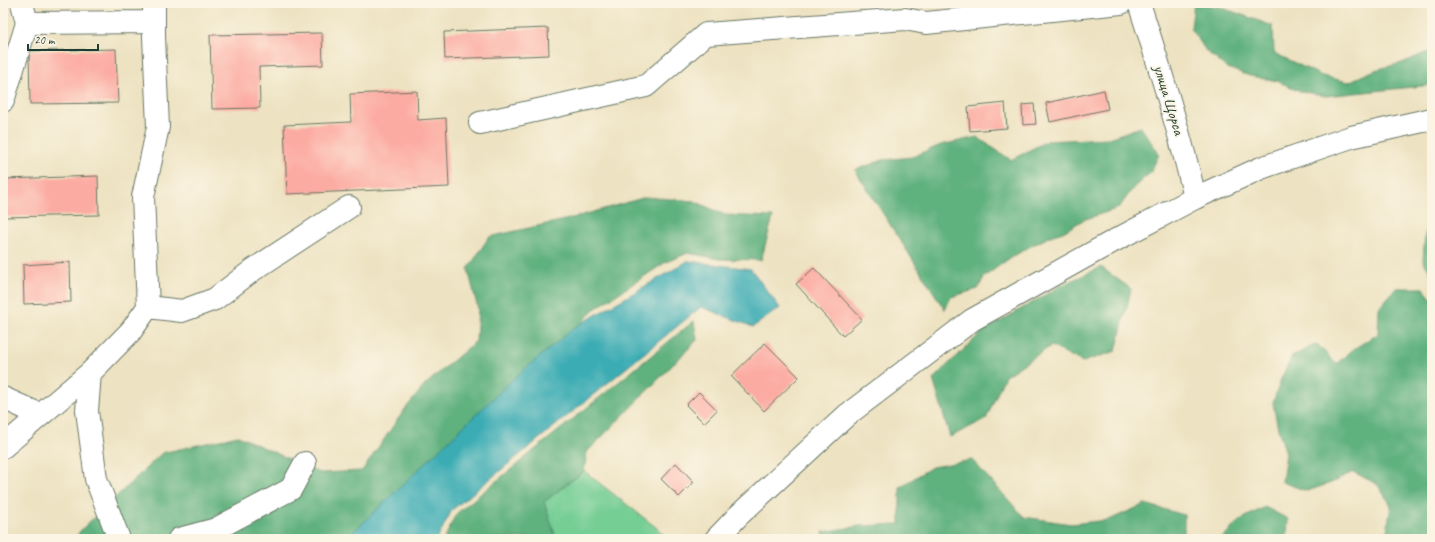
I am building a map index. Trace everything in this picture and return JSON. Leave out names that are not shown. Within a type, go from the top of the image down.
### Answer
[{"type":"main road","points":[[480,123],[646,86],[706,34],[912,15],[1121,3]]},
{"type":"main road","name":"улица Щорса","points":[[1139,3],[1168,94],[1184,150],[1195,198]]},
{"type":"main road","points":[[3,102],[24,13],[154,13],[158,127],[143,197],[148,307],[131,331],[90,373],[3,447]]},
{"type":"main road","points":[[716,539],[739,515],[847,415],[972,320],[1110,243],[1195,198],[1261,168],[1351,137],[1432,119]]},
{"type":"main road","points":[[148,307],[182,311],[215,299],[253,270],[349,207]]},
{"type":"main road","points":[[90,373],[87,410],[96,478],[119,539]]},
{"type":"main road","points":[[3,398],[41,415]]},
{"type":"main road","points":[[179,539],[216,530],[291,490],[305,463]]},
{"type":"green space","points":[[1194,3],[1220,7],[1273,26],[1274,53],[1322,76],[1348,82],[1375,70],[1402,63],[1428,52],[1432,53],[1432,85],[1326,96],[1300,91],[1277,81],[1250,76],[1227,68],[1206,51],[1191,28]]},
{"type":"green space","points":[[1141,127],[1159,154],[1151,172],[1133,188],[1119,208],[1083,220],[1063,232],[1053,235],[1029,247],[1007,260],[984,277],[978,289],[951,297],[945,310],[855,170],[883,160],[912,157],[941,145],[977,137],[1011,160],[1047,141],[1109,138]]},
{"type":"green space","points":[[646,197],[694,201],[725,215],[773,217],[761,260],[719,259],[688,253],[666,262],[593,310],[540,370],[352,539],[75,539],[80,531],[162,453],[238,436],[320,473],[362,471],[405,409],[426,384],[476,341],[478,309],[468,269],[489,237],[569,219]]},
{"type":"green space","points":[[1432,217],[1432,275],[1423,261],[1425,234]]},
{"type":"green space","points":[[1101,267],[1131,289],[1116,351],[1083,362],[1051,346],[1005,376],[986,419],[950,437],[933,379],[982,332],[1062,285]]},
{"type":"green space","points":[[1396,288],[1423,288],[1432,299],[1432,539],[1366,539],[1387,531],[1391,505],[1377,484],[1353,472],[1331,483],[1307,491],[1282,482],[1286,453],[1278,429],[1273,403],[1281,379],[1292,356],[1317,344],[1336,364],[1355,348],[1378,334],[1379,308]]},
{"type":"green space","points":[[694,321],[697,340],[587,452],[584,471],[544,502],[556,538],[444,539],[457,513]]},
{"type":"green space","points":[[972,460],[1024,517],[1071,524],[1109,520],[1145,504],[1184,515],[1184,539],[825,539],[823,532],[860,526],[900,524],[900,487],[932,467]]},
{"type":"green space","points":[[584,471],[662,532],[666,539],[555,539],[543,502]]},
{"type":"green space","points":[[1265,507],[1288,519],[1287,539],[1221,539],[1240,520]]},
{"type":"water","points":[[688,261],[751,269],[780,308],[753,327],[701,307],[452,510],[437,539],[346,539],[514,378],[575,327]]},
{"type":"building","points":[[548,28],[549,55],[445,59],[444,32]]},
{"type":"building","points":[[322,33],[323,65],[259,67],[260,108],[212,109],[210,35]]},
{"type":"building","points":[[116,49],[118,103],[30,104],[29,51]]},
{"type":"building","points":[[1104,90],[1108,109],[1050,122],[1046,103]]},
{"type":"building","points":[[417,91],[418,120],[446,118],[449,187],[287,194],[284,125],[351,122],[350,94]]},
{"type":"building","points":[[1005,103],[1007,128],[970,131],[968,107]]},
{"type":"building","points":[[1034,104],[1036,124],[1023,125],[1022,105]]},
{"type":"building","points":[[98,176],[99,215],[3,217],[3,179]]},
{"type":"building","points":[[70,262],[71,302],[24,304],[23,265]]},
{"type":"building","points":[[814,268],[862,319],[843,336],[796,284]]},
{"type":"building","points":[[765,343],[799,377],[764,411],[731,376]]},
{"type":"building","points":[[699,392],[717,410],[704,423],[686,405]]},
{"type":"building","points":[[676,463],[694,482],[679,497],[661,479]]}]
